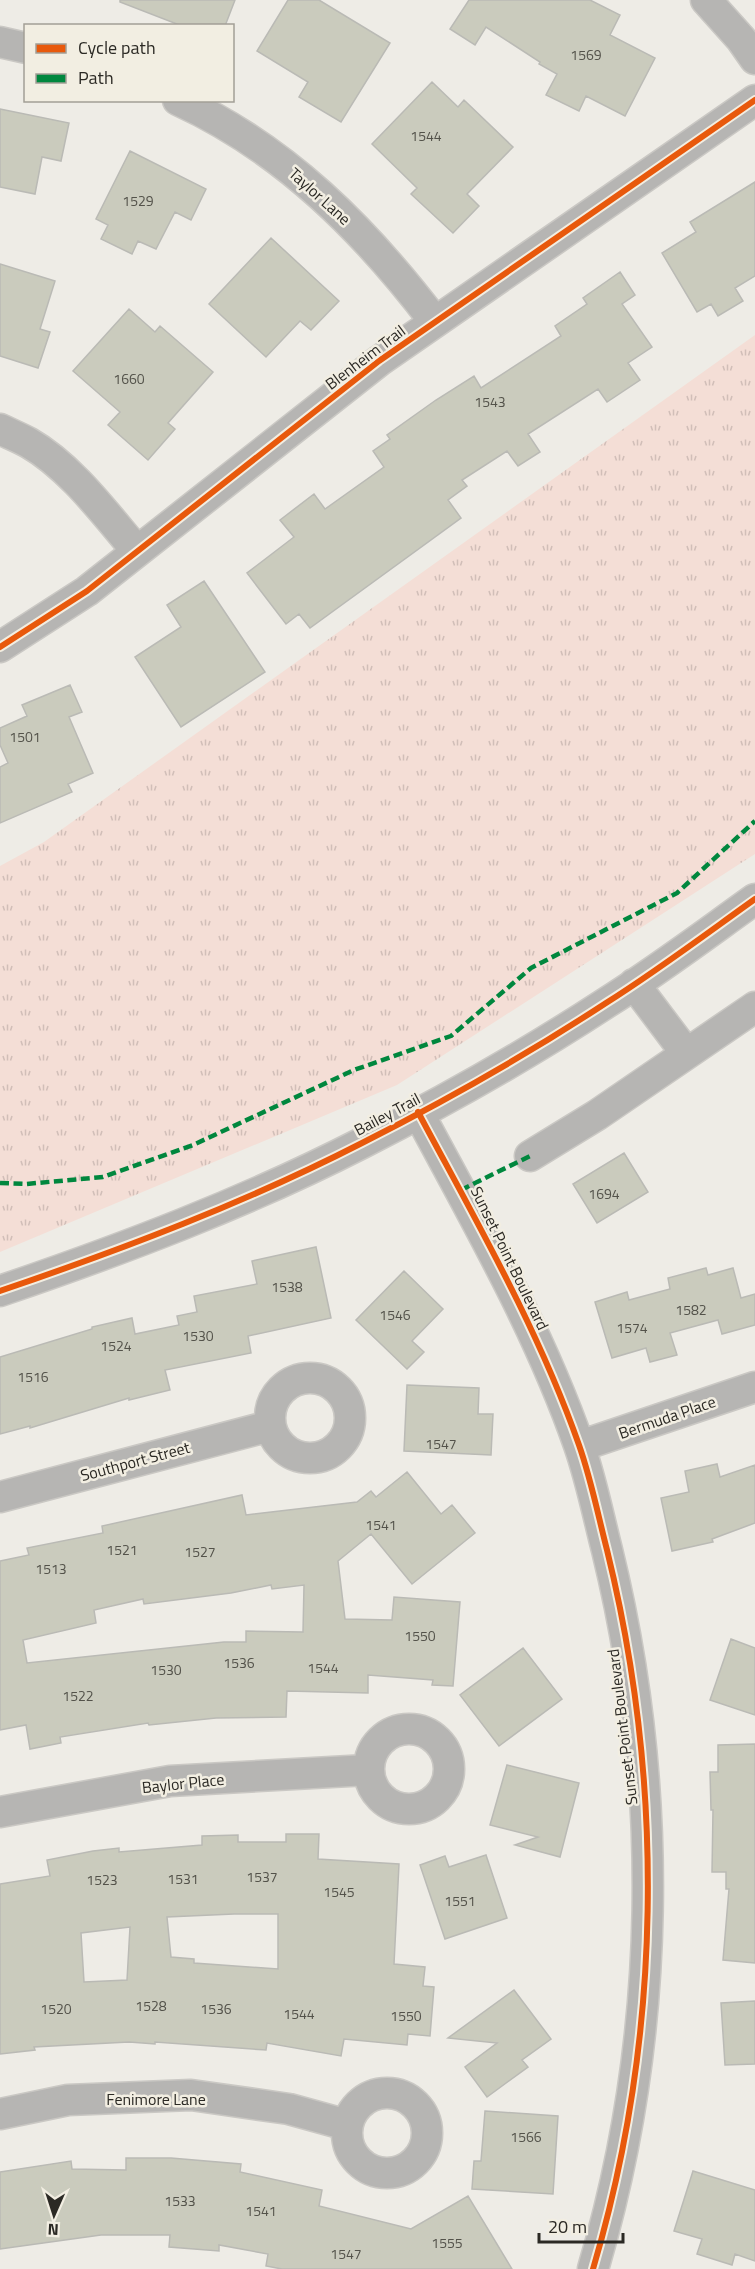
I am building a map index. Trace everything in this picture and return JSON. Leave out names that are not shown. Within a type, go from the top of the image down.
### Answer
[{"type":"street","points":[[706,0],[755,59]]},
{"type":"street","points":[[0,42],[24,48]]},
{"type":"street","name":"Blenheim Trail","points":[[0,647],[87,591],[379,361],[755,100]]},
{"type":"street","name":"Taylor Lane","points":[[182,102],[253,142],[299,174],[369,241],[435,322]]},
{"type":"street","points":[[0,429],[31,444],[64,471],[92,498],[137,551]]},
{"type":"street","name":"Bailey Trail","points":[[0,1292],[111,1253],[235,1203],[361,1144],[482,1078],[607,1003],[755,899]]},
{"type":"street","points":[[634,984],[686,1053]]},
{"type":"street","points":[[530,1156],[597,1115],[755,1007]]},
{"type":"street","name":"Sunset Point Boulevard","points":[[418,1112],[478,1220],[520,1305],[580,1446],[617,1593],[629,1656],[640,1736],[646,1814],[649,1902],[645,1990],[628,2123],[606,2226],[593,2269]]},
{"type":"street","name":"Bermuda Place","points":[[580,1446],[755,1387]]},
{"type":"street","name":"Southport Street","points":[[0,1497],[270,1426]]},
{"type":"street","name":"Baylor Place","points":[[0,1812],[170,1781],[368,1770]]},
{"type":"street","name":"Fenimore Lane","points":[[0,2114],[68,2100],[190,2095],[289,2109],[347,2125]]},
{"type":"green space","points":[[755,335],[755,854],[397,1085],[0,1252],[0,866],[44,842]]},
{"type":"building","points":[[120,0],[235,0],[226,24],[177,24],[120,2]]},
{"type":"building","points":[[288,0],[319,0],[390,43],[341,122],[299,97],[308,82],[257,51]]},
{"type":"building","points":[[469,0],[590,0],[620,15],[610,35],[655,58],[625,116],[586,96],[579,111],[546,95],[557,74],[486,27],[475,45],[450,29]]},
{"type":"building","points":[[432,82],[458,107],[464,100],[513,147],[467,194],[479,206],[453,233],[411,194],[417,188],[372,144]]},
{"type":"building","points":[[0,109],[69,123],[61,161],[42,157],[35,194],[0,187]]},
{"type":"building","points":[[130,151],[206,189],[191,220],[175,212],[156,249],[138,241],[132,254],[101,239],[108,225],[96,219]]},
{"type":"building","points":[[755,182],[755,276],[735,288],[743,301],[718,316],[711,304],[697,312],[662,253],[696,232],[690,222]]},
{"type":"building","points":[[271,238],[339,301],[311,330],[300,321],[266,357],[209,304]]},
{"type":"building","points":[[0,264],[55,281],[40,329],[50,332],[38,368],[0,356]]},
{"type":"building","points":[[620,272],[635,295],[622,304],[652,347],[628,363],[640,380],[607,402],[598,389],[528,434],[540,452],[518,466],[507,451],[462,480],[467,486],[448,500],[461,518],[310,628],[299,614],[286,624],[247,573],[294,537],[280,520],[314,494],[325,509],[384,467],[373,451],[390,439],[387,435],[474,376],[481,388],[561,336],[555,326],[587,304],[583,298]]},
{"type":"building","points":[[129,309],[155,332],[160,326],[213,372],[168,423],[175,429],[148,460],[108,425],[120,412],[73,371]]},
{"type":"building","points":[[204,581],[265,672],[181,727],[135,657],[181,627],[167,605]]},
{"type":"building","points":[[70,685],[82,712],[69,717],[93,773],[68,784],[72,792],[0,823],[0,767],[8,763],[0,745],[0,728],[27,716],[22,705]]},
{"type":"building","points":[[624,1153],[648,1192],[597,1223],[573,1184]]},
{"type":"building","points":[[316,1247],[331,1318],[248,1336],[251,1353],[165,1370],[170,1390],[129,1400],[129,1398],[30,1428],[30,1426],[0,1434],[0,1357],[92,1329],[92,1327],[132,1318],[135,1334],[179,1325],[177,1316],[197,1312],[194,1296],[257,1284],[252,1261]]},
{"type":"building","points":[[706,1268],[708,1275],[733,1268],[741,1298],[755,1294],[755,1325],[722,1334],[718,1320],[670,1333],[677,1355],[650,1362],[646,1348],[612,1358],[595,1302],[627,1292],[629,1300],[670,1289],[668,1278]]},
{"type":"building","points":[[404,1271],[443,1309],[412,1341],[424,1352],[407,1369],[356,1320]]},
{"type":"building","points":[[407,1385],[479,1388],[478,1414],[493,1414],[491,1455],[404,1451]]},
{"type":"building","points":[[717,1464],[720,1477],[755,1465],[755,1523],[712,1539],[713,1542],[672,1551],[661,1498],[689,1492],[685,1471]]},
{"type":"building","points":[[407,1472],[441,1514],[452,1505],[475,1533],[412,1584],[371,1534],[338,1561],[345,1619],[392,1620],[394,1597],[460,1602],[453,1686],[432,1685],[433,1680],[368,1675],[368,1693],[287,1691],[286,1717],[216,1718],[149,1725],[148,1723],[60,1737],[61,1743],[30,1749],[26,1725],[0,1730],[0,1561],[29,1555],[27,1548],[103,1533],[102,1526],[242,1495],[246,1515],[357,1502],[371,1491],[376,1497]],"holes":[[[271,1585],[272,1589],[304,1585],[303,1632],[246,1631],[246,1642],[224,1642],[27,1663],[23,1640],[96,1623],[94,1610],[143,1599],[144,1604],[231,1593]]]},
{"type":"building","points":[[731,1639],[755,1648],[755,1715],[710,1700]]},
{"type":"building","points":[[523,1648],[562,1699],[499,1746],[460,1695]]},
{"type":"building","points":[[755,1744],[755,1963],[723,1960],[729,1889],[726,1889],[726,1872],[712,1872],[713,1810],[711,1810],[710,1772],[718,1772],[718,1745]]},
{"type":"building","points":[[507,1765],[579,1783],[560,1857],[515,1845],[538,1837],[490,1825]]},
{"type":"building","points":[[286,1834],[319,1834],[318,1859],[399,1864],[394,1964],[425,1967],[423,1986],[434,1987],[430,2036],[408,2034],[407,2045],[344,2039],[341,2056],[267,2043],[266,2050],[155,2042],[155,2044],[129,2042],[34,2047],[35,2050],[0,2054],[0,1884],[50,1876],[47,1860],[93,1851],[119,1848],[119,1852],[202,1845],[202,1836],[238,1835],[238,1842],[286,1842]],"holes":[[[278,1914],[278,1969],[194,1963],[194,1959],[171,1957],[167,1917]],[[130,1927],[127,1980],[84,1982],[81,1933]]]},
{"type":"building","points":[[486,1855],[507,1918],[445,1939],[420,1865],[445,1856],[449,1867]]},
{"type":"building","points":[[514,1990],[551,2039],[522,2060],[528,2067],[487,2097],[465,2067],[497,2043],[448,2038]]},
{"type":"building","points":[[755,2001],[755,2064],[725,2065],[721,2003]]},
{"type":"building","points":[[485,2111],[558,2116],[553,2194],[472,2189],[474,2161],[481,2161]]},
{"type":"building","points":[[126,2158],[171,2158],[241,2164],[240,2172],[322,2190],[319,2206],[411,2229],[468,2196],[512,2269],[282,2269],[266,2266],[268,2254],[219,2245],[219,2251],[169,2247],[170,2235],[101,2235],[0,2249],[0,2172],[71,2161],[72,2169],[126,2170]]},
{"type":"building","points":[[693,2171],[755,2190],[755,2261],[735,2254],[732,2265],[697,2254],[702,2239],[674,2231]]},
{"type":"marked path","points":[[0,1183],[26,1184],[103,1177],[193,1145],[354,1070],[451,1036],[531,968],[677,893],[755,821]]},
{"type":"marked path","points":[[461,1190],[530,1156]]},
{"type":"cycle path","points":[[0,647],[87,591],[379,361],[755,100]]},
{"type":"cycle path","points":[[0,1291],[138,1242],[228,1205],[318,1165],[393,1127],[455,1094],[577,1022],[644,978],[755,899]]},
{"type":"cycle path","points":[[418,1112],[484,1234],[545,1359],[563,1402],[591,1484],[626,1639],[639,1729],[646,1820],[648,1911],[643,2001],[632,2092],[616,2181],[593,2269]]}]
